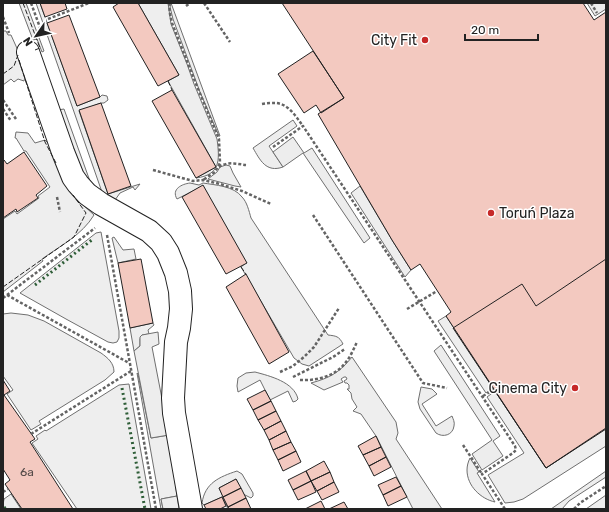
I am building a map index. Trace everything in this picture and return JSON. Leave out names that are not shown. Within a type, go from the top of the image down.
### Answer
[{"type":"street","points":[[28,52],[73,177],[103,212],[149,231],[161,242],[168,253],[176,273],[180,291],[181,310],[176,342],[173,398],[174,413],[191,509]]},
{"type":"path","points":[[31,3],[44,38]]},
{"type":"path","points":[[169,3],[172,23],[219,139],[220,163],[211,176],[204,180]]},
{"type":"path","points":[[186,6],[190,3]]},
{"type":"path","points":[[204,3],[230,42]]},
{"type":"path","points":[[591,3],[597,12]]},
{"type":"path","points":[[48,19],[89,4]]},
{"type":"path","points":[[3,17],[9,33]]},
{"type":"path","points":[[3,100],[16,119]]},
{"type":"path","points":[[262,104],[276,103],[284,105],[303,126],[516,446],[516,450],[513,453],[482,474]]},
{"type":"path","points":[[3,109],[11,121]]},
{"type":"path","points":[[273,147],[303,126]]},
{"type":"path","points":[[217,168],[228,163],[246,165]]},
{"type":"path","points":[[153,170],[193,181],[204,180],[220,184],[242,191],[271,204]]},
{"type":"path","points":[[3,298],[103,212]]},
{"type":"path","points":[[103,212],[156,509]]},
{"type":"path","points":[[313,214],[423,383],[447,388]]},
{"type":"path","points":[[407,309],[437,291]]},
{"type":"path","points":[[7,295],[130,363]]},
{"type":"path","points":[[280,372],[293,366],[314,347],[339,308]]},
{"type":"path","points":[[300,380],[322,378],[338,370],[347,360],[357,342]]},
{"type":"path","points":[[293,377],[333,357],[345,349]]},
{"type":"path","points":[[31,434],[131,371]]},
{"type":"path","points":[[483,397],[493,390]]},
{"type":"path","points":[[463,444],[505,509]]},
{"type":"path","points":[[574,509],[580,503],[606,486]]},
{"type":"path","points":[[3,493],[8,489]]},
{"type":"shaded area","points":[[19,3],[26,3],[44,51],[42,52],[37,39],[33,40]]},
{"type":"shaded area","points":[[36,3],[40,3],[77,106],[102,95],[107,96],[108,100],[104,103],[79,111],[108,194],[140,184],[135,190],[133,187],[120,193],[115,200],[103,195]]},
{"type":"shaded area","points":[[138,3],[168,3],[171,24],[217,139],[218,160],[216,167],[168,81],[179,75]]},
{"type":"shaded area","points":[[171,3],[220,136],[200,92],[173,19],[170,7]]},
{"type":"shaded area","points":[[587,3],[606,3],[606,9],[595,16]]},
{"type":"shaded area","points":[[3,31],[6,31],[8,35],[11,35],[20,55],[18,56],[25,77],[24,81],[18,79],[14,82],[11,79],[3,85]]},
{"type":"shaded area","points":[[64,109],[91,184],[82,173],[58,110]]},
{"type":"shaded area","points":[[293,120],[297,126],[269,146],[283,167],[268,167],[261,161],[253,148]]},
{"type":"shaded area","points":[[16,132],[28,133],[35,143],[45,140],[53,148],[81,203],[94,215],[77,234],[42,259],[43,261],[3,292],[3,219],[15,211],[17,214],[39,198],[38,196],[50,187],[26,151],[24,151],[15,138]]},
{"type":"shaded area","points":[[293,137],[304,153],[312,148],[370,238],[364,243],[303,153],[283,167],[273,152]]},
{"type":"shaded area","points":[[226,165],[230,166],[241,187],[208,179],[217,172],[220,167]]},
{"type":"shaded area","points":[[216,167],[210,174],[196,178]]},
{"type":"shaded area","points":[[190,183],[199,185],[203,183],[219,185],[239,193],[248,207],[251,218],[328,335],[337,337],[343,344],[309,366],[302,364],[294,358],[241,267],[246,263],[203,186],[177,199],[175,192],[176,190],[181,186]]},
{"type":"shaded area","points":[[360,186],[411,270],[405,277],[351,193]]},
{"type":"shaded area","points":[[101,232],[119,331],[119,338],[117,342],[113,343],[108,342],[20,293],[96,233]]},
{"type":"shaded area","points":[[114,237],[123,250],[134,249],[136,259],[118,263],[112,238]]},
{"type":"shaded area","points":[[11,313],[28,315],[44,321],[101,353],[110,361],[114,372],[105,380],[39,421],[41,424],[31,430],[7,394],[13,390],[3,376],[3,314]]},
{"type":"shaded area","points":[[446,316],[493,388],[486,393],[438,321]]},
{"type":"shaded area","points":[[153,323],[154,325],[148,330],[149,334],[142,335],[140,339],[140,346],[134,351],[130,328]]},
{"type":"shaded area","points":[[158,332],[159,344],[152,347],[169,435],[151,438],[134,351],[140,346],[140,337],[142,335]]},
{"type":"shaded area","points":[[441,345],[500,436],[493,441],[503,456],[482,470],[472,454],[492,440],[434,351]]},
{"type":"shaded area","points":[[352,357],[396,422],[398,433],[396,439],[442,509],[413,509],[376,436],[361,414],[353,411],[357,407],[352,399],[351,393],[347,389],[349,389],[349,385],[344,381],[347,379],[346,377],[341,379],[343,382],[324,390],[311,383],[334,374]]},
{"type":"shaded area","points":[[255,372],[287,384],[296,393],[298,399],[293,402],[288,391],[270,400],[260,380],[238,392],[238,378],[246,373]]},
{"type":"shaded area","points":[[137,373],[151,438],[169,435],[177,496],[161,499],[163,509],[161,509]]},
{"type":"shaded area","points":[[129,384],[151,509],[77,509],[32,443],[38,439],[36,436],[45,430],[46,431],[119,385]]},
{"type":"shaded area","points":[[421,387],[432,389],[437,394],[422,404],[436,426],[452,416],[454,425],[452,432],[447,435],[439,435],[436,433],[420,409],[418,402]]},
{"type":"shaded area","points":[[495,391],[546,468],[606,428],[606,446],[523,499],[505,503],[488,475],[524,453],[487,397]]},
{"type":"shaded area","points":[[470,458],[479,472],[477,473],[495,502],[480,495],[469,481],[467,470]]},
{"type":"shaded area","points":[[237,471],[242,474],[253,493],[251,498],[243,494],[236,479],[219,488],[229,509],[222,497],[204,505],[202,503],[206,490],[214,482],[219,478]]},
{"type":"shaded area","points":[[606,471],[606,477],[569,501],[562,509],[551,509]]},
{"type":"shaded area","points":[[11,494],[21,509],[3,509],[4,499]]},
{"type":"shaded area","points":[[606,495],[606,509],[586,509]]},
{"type":"shaded area","points":[[177,496],[179,509],[163,509],[161,499]]},
{"type":"building","points":[[40,3],[65,3],[67,9],[45,17]]},
{"type":"building","points":[[119,3],[138,3],[179,75],[158,86],[113,7]]},
{"type":"building","name":"Toruń Plaza","points":[[282,3],[583,3],[594,20],[606,12],[606,428],[546,468],[446,316],[451,312],[420,264],[411,270],[318,114],[344,98]]},
{"type":"building","points":[[69,15],[100,97],[77,106],[47,23]]},
{"type":"building","points":[[313,51],[344,98],[321,113],[316,105],[304,113],[278,74]]},
{"type":"building","points":[[172,90],[216,167],[196,178],[152,101]]},
{"type":"building","points":[[101,103],[131,186],[108,194],[79,110]]},
{"type":"building","points":[[24,152],[47,186],[36,195],[38,198],[17,212],[16,209],[3,218],[3,161],[4,160],[7,164]]},
{"type":"building","points":[[203,185],[247,263],[226,274],[182,197]]},
{"type":"building","points":[[141,259],[153,323],[130,328],[118,263]]},
{"type":"building","points":[[606,259],[606,429],[546,468],[453,328],[522,284],[536,306]]},
{"type":"building","points":[[246,274],[289,352],[269,364],[226,287]]},
{"type":"building","points":[[3,380],[10,391],[4,395],[35,439],[30,442],[73,509],[22,509],[5,484],[10,480],[3,469]]},
{"type":"building","points":[[265,390],[271,401],[253,410],[247,399]]},
{"type":"building","points":[[271,401],[276,411],[258,420],[253,410]]},
{"type":"building","points":[[276,411],[281,421],[264,430],[258,420]]},
{"type":"building","points":[[281,421],[286,431],[269,440],[264,430]]},
{"type":"building","points":[[286,431],[291,442],[273,450],[269,440]]},
{"type":"building","points":[[376,436],[381,447],[363,455],[358,446]]},
{"type":"building","points":[[291,442],[296,451],[278,460],[273,450]]},
{"type":"building","points":[[381,447],[386,457],[369,466],[363,455]]},
{"type":"building","points":[[296,451],[301,462],[283,471],[278,460]]},
{"type":"building","points":[[386,457],[391,467],[374,476],[369,466]]},
{"type":"building","points":[[324,461],[330,472],[311,481],[306,471]]},
{"type":"building","points":[[306,471],[311,481],[293,490],[288,480]]},
{"type":"building","points":[[330,472],[334,482],[317,491],[311,481]]},
{"type":"building","points":[[396,477],[401,486],[383,495],[378,485]]},
{"type":"building","points":[[236,479],[241,488],[223,497],[219,488]]},
{"type":"building","points":[[311,481],[316,492],[298,500],[293,490]]},
{"type":"building","points":[[334,482],[339,492],[322,500],[317,491]]},
{"type":"building","points":[[401,486],[407,497],[388,506],[383,495]]},
{"type":"building","points":[[241,488],[246,498],[228,507],[223,497]]},
{"type":"building","points":[[222,497],[226,506],[220,509],[206,509],[204,505]]},
{"type":"building","points":[[246,498],[251,509],[229,509],[228,507]]},
{"type":"building","points":[[321,501],[325,509],[305,509]]},
{"type":"building","points":[[344,502],[348,509],[329,509]]},
{"type":"hedge","points":[[35,285],[93,239]]},
{"type":"hedge","points":[[122,388],[145,509]]},
{"type":"fence","points":[[23,3],[40,48],[35,50]]},
{"type":"fence","points":[[3,74],[14,66],[18,55]]},
{"type":"fence","points":[[19,60],[45,142],[56,163]]},
{"type":"fence","points":[[168,81],[172,90]]},
{"type":"fence","points":[[3,287],[74,237],[86,213],[73,195]]},
{"type":"fence","points":[[241,267],[246,274]]},
{"type":"place","name":"City Fit","points":[[425,40]]},
{"type":"place","name":"Toruń Plaza","points":[[491,213]]},
{"type":"place","name":"Cinema City","points":[[575,388]]}]
